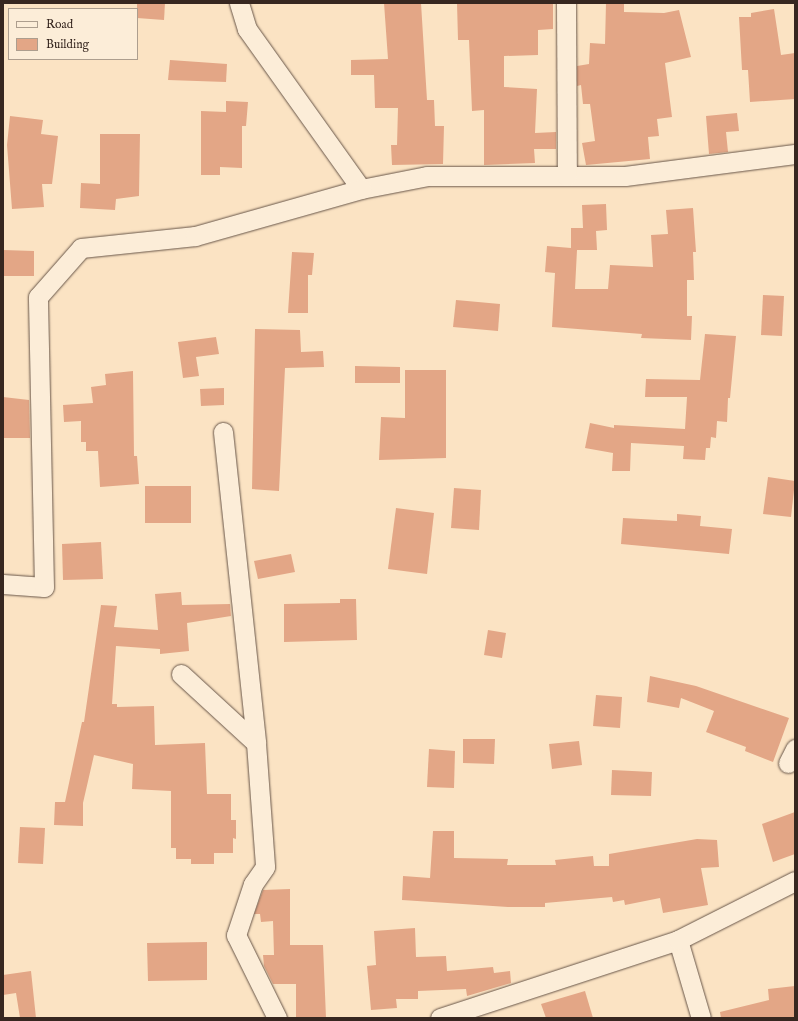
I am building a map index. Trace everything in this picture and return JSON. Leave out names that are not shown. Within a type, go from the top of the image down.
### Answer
[{"type":"street","points":[[239,3],[247,30],[361,189]]},
{"type":"street","points":[[566,3],[567,176]]},
{"type":"street","points":[[3,584],[44,587],[38,298],[81,248],[195,236],[361,189],[427,176],[625,176],[795,154]]},
{"type":"street","points":[[223,432],[256,743],[265,867],[253,884],[236,935],[277,1018]]},
{"type":"street","points":[[181,674],[256,743]]},
{"type":"street","points":[[440,1018],[489,1011],[678,940],[795,881]]},
{"type":"street","points":[[678,940],[702,1018]]},
{"type":"building","points":[[137,3],[165,3],[164,20],[138,18]]},
{"type":"building","points":[[384,3],[421,3],[427,100],[434,100],[435,126],[444,126],[443,164],[392,165],[391,145],[397,145],[398,108],[375,108],[374,75],[351,75],[351,60],[388,59]]},
{"type":"building","points":[[457,3],[553,3],[553,29],[538,30],[538,55],[504,56],[504,87],[537,89],[535,133],[556,132],[556,149],[534,149],[535,163],[484,165],[484,110],[472,111],[469,40],[458,40]]},
{"type":"building","points":[[606,3],[624,3],[624,12],[664,13],[679,10],[691,57],[665,63],[672,117],[657,119],[659,136],[648,137],[650,159],[586,165],[582,143],[595,141],[590,104],[583,104],[581,85],[577,86],[577,66],[589,64],[590,43],[605,44]]},
{"type":"building","points":[[774,9],[781,55],[795,53],[795,99],[750,102],[748,70],[742,70],[739,17],[751,17],[751,13]]},
{"type":"building","points":[[170,60],[227,64],[226,82],[168,80]]},
{"type":"building","points":[[226,101],[248,102],[246,126],[242,126],[242,168],[220,167],[220,175],[201,175],[201,111],[226,112]]},
{"type":"building","points":[[737,113],[739,131],[726,132],[728,152],[709,154],[706,116]]},
{"type":"building","points":[[10,116],[43,120],[41,134],[58,136],[52,184],[42,184],[44,207],[12,209],[7,145]]},
{"type":"building","points":[[100,134],[140,134],[139,196],[116,199],[115,210],[80,208],[81,183],[100,184]]},
{"type":"building","points":[[606,204],[607,230],[596,231],[597,250],[577,250],[575,289],[608,289],[610,265],[653,267],[651,235],[668,234],[666,210],[693,208],[696,252],[693,252],[694,280],[687,280],[687,316],[692,316],[691,340],[641,338],[642,334],[552,327],[555,273],[545,272],[547,246],[571,248],[571,228],[583,228],[582,205]]},
{"type":"building","points":[[3,250],[34,251],[34,276],[3,276]]},
{"type":"building","points":[[292,252],[314,253],[312,275],[308,275],[308,313],[288,313]]},
{"type":"building","points":[[763,295],[784,296],[782,336],[761,335]]},
{"type":"building","points":[[456,300],[500,304],[498,331],[453,327]]},
{"type":"building","points":[[255,329],[300,330],[301,352],[323,351],[324,367],[285,368],[279,491],[252,489]]},
{"type":"building","points":[[705,334],[736,336],[730,398],[728,398],[727,422],[717,421],[716,438],[711,437],[710,448],[706,448],[705,460],[683,459],[684,446],[631,443],[630,471],[612,471],[613,453],[585,448],[590,423],[614,428],[614,425],[685,429],[687,397],[645,397],[646,379],[700,380]]},
{"type":"building","points":[[216,337],[219,354],[196,357],[199,376],[183,378],[178,342]]},
{"type":"building","points":[[355,366],[400,367],[400,383],[355,383]]},
{"type":"building","points":[[405,370],[446,370],[446,458],[379,460],[381,417],[405,418]]},
{"type":"building","points":[[133,371],[134,456],[137,456],[139,484],[100,487],[98,451],[86,451],[86,442],[81,442],[81,421],[64,422],[63,405],[93,403],[91,387],[106,385],[105,374]]},
{"type":"building","points":[[224,388],[224,405],[201,406],[200,389]]},
{"type":"building","points":[[3,397],[29,400],[30,438],[3,438]]},
{"type":"building","points":[[768,477],[795,481],[791,517],[763,514]]},
{"type":"building","points":[[145,486],[191,486],[191,523],[145,523]]},
{"type":"building","points":[[454,488],[481,490],[479,530],[451,528]]},
{"type":"building","points":[[396,508],[434,513],[427,574],[388,569]]},
{"type":"building","points":[[677,514],[701,516],[700,526],[732,529],[729,554],[621,544],[623,518],[677,521]]},
{"type":"building","points":[[101,542],[103,579],[63,580],[62,544]]},
{"type":"building","points":[[291,554],[295,572],[258,579],[254,561]]},
{"type":"building","points":[[181,592],[182,605],[230,604],[231,616],[187,623],[189,651],[160,654],[160,649],[116,646],[112,704],[117,704],[117,707],[154,706],[155,745],[205,743],[207,794],[231,794],[231,820],[236,820],[236,839],[233,838],[233,853],[214,853],[214,864],[191,864],[191,859],[176,859],[176,848],[171,848],[171,791],[132,789],[133,764],[94,755],[83,803],[83,826],[54,825],[55,802],[65,802],[82,722],[84,722],[101,605],[117,606],[114,627],[158,630],[155,594]]},
{"type":"building","points":[[340,599],[356,599],[357,640],[284,642],[284,604],[340,603]]},
{"type":"building","points":[[488,630],[506,633],[502,658],[484,655]]},
{"type":"building","points":[[650,676],[696,686],[789,718],[773,762],[745,751],[746,747],[706,732],[714,711],[681,698],[679,708],[647,702]]},
{"type":"building","points":[[596,695],[622,697],[620,728],[593,726]]},
{"type":"building","points":[[463,739],[495,739],[494,764],[463,763]]},
{"type":"building","points":[[579,741],[582,765],[552,769],[549,744]]},
{"type":"building","points":[[429,749],[455,751],[454,788],[427,787]]},
{"type":"building","points":[[612,770],[652,772],[651,796],[611,795]]},
{"type":"building","points":[[795,812],[795,854],[773,862],[762,824]]},
{"type":"building","points":[[20,827],[45,828],[43,864],[18,863]]},
{"type":"building","points":[[433,831],[454,831],[454,858],[508,859],[507,865],[556,865],[555,860],[593,856],[594,866],[609,866],[609,854],[697,839],[717,840],[719,867],[701,868],[708,905],[663,913],[660,898],[625,905],[624,900],[613,902],[612,897],[545,903],[545,907],[508,907],[402,900],[403,876],[430,878]]},
{"type":"building","points":[[290,889],[290,945],[323,945],[326,1018],[296,1018],[296,984],[273,984],[264,966],[263,955],[274,955],[273,921],[261,922],[260,914],[254,914],[263,890]]},
{"type":"building","points":[[415,928],[416,957],[446,956],[447,971],[493,967],[494,973],[510,971],[511,983],[467,996],[466,989],[418,991],[418,999],[396,999],[397,1008],[371,1010],[367,966],[376,965],[374,931]]},
{"type":"building","points":[[207,942],[207,980],[148,981],[147,943]]},
{"type":"building","points":[[31,971],[36,1018],[20,1018],[16,993],[3,995],[3,975]]},
{"type":"building","points":[[795,986],[795,1018],[721,1018],[720,1012],[769,1000],[768,989]]},
{"type":"building","points":[[585,991],[593,1018],[546,1018],[541,1004]]}]
